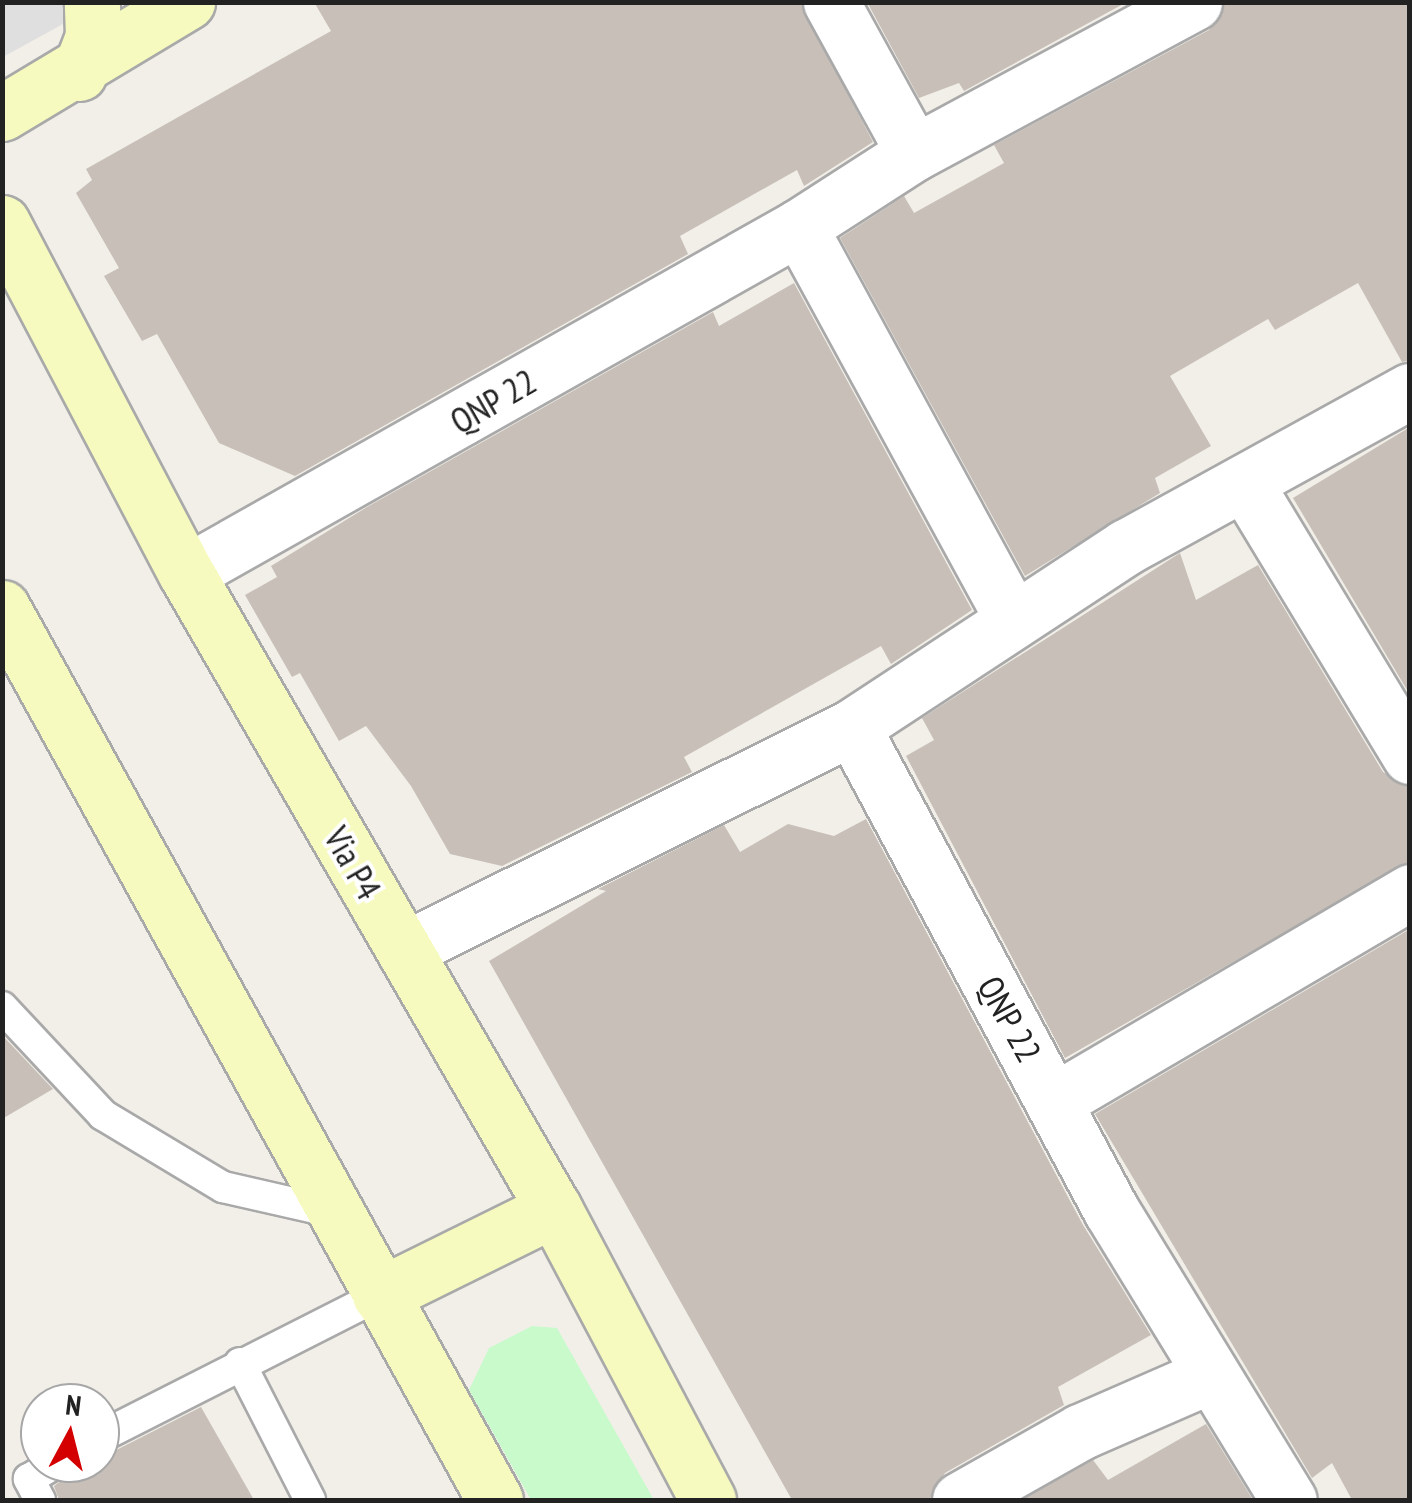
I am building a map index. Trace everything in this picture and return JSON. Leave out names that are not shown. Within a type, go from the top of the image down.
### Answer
[{"type":"street","points":[[79,73],[92,36],[92,2]]},
{"type":"street","points":[[2,112],[79,73],[188,2]]},
{"type":"street","points":[[830,2],[914,153]]},
{"type":"street","name":"QNP 22","points":[[186,573],[799,227],[914,153],[1194,2]]},
{"type":"street","name":"Via P4","points":[[2,223],[186,573],[554,1209],[708,1500]]},
{"type":"street","points":[[799,227],[1012,616]]},
{"type":"street","points":[[404,950],[852,726],[1012,616],[1410,391]]},
{"type":"street","points":[[1246,486],[1410,756]]},
{"type":"street","points":[[2,608],[19,673],[333,1212],[495,1500]]},
{"type":"street","name":"QNP 22","points":[[852,726],[1208,1376],[1288,1500]]},
{"type":"street","name":"QNP 22","points":[[1056,1100],[1410,892]]},
{"type":"street","points":[[380,1295],[554,1209]]},
{"type":"street","points":[[960,1500],[1080,1432],[1208,1376]]},
{"type":"lane","points":[[2,1008],[103,1115],[223,1186],[333,1212]]},
{"type":"lane","points":[[120,1426],[380,1295]]},
{"type":"lane","points":[[240,1364],[310,1500]]},
{"type":"shaded area","points":[[3,3],[101,3],[3,57]]},
{"type":"green space","points":[[532,1326],[557,1328],[654,1500],[531,1500],[469,1390],[489,1348]]},
{"type":"building","points":[[314,2],[800,2],[873,142],[804,186],[797,170],[680,236],[688,254],[295,476],[219,443],[157,334],[142,341],[104,276],[119,268],[76,193],[92,180],[86,169],[331,31]]},
{"type":"building","points":[[867,2],[1127,2],[964,91],[959,83],[919,98]]},
{"type":"building","points":[[1225,2],[1410,2],[1410,360],[1402,362],[1358,283],[1275,330],[1268,319],[1170,376],[1211,446],[1155,478],[1160,493],[1025,576],[840,238],[904,196],[914,213],[1004,163],[994,145],[1209,30]]},
{"type":"building","points":[[794,283],[972,610],[891,664],[881,646],[684,757],[692,772],[502,866],[450,854],[411,786],[366,726],[339,741],[300,673],[292,677],[245,595],[277,577],[271,566],[367,507],[713,312],[719,326]]},
{"type":"building","points":[[1410,427],[1410,695],[1293,498]]},
{"type":"building","points":[[1180,553],[1196,600],[1258,565],[1383,772],[1410,787],[1410,861],[1065,1058],[906,756],[934,740],[922,718]]},
{"type":"building","points":[[866,819],[1083,1225],[1151,1335],[1058,1387],[1064,1405],[945,1473],[929,1500],[792,1500],[489,961],[606,891],[598,889],[724,825],[740,852],[788,824],[834,836]]},
{"type":"building","points":[[1410,929],[1410,1500],[1352,1500],[1332,1463],[1312,1478],[1095,1114]]},
{"type":"building","points":[[2,1035],[53,1089],[2,1119]]},
{"type":"building","points":[[201,1407],[254,1500],[59,1500],[54,1486],[58,1483],[120,1483],[120,1448]]},
{"type":"building","points":[[1206,1424],[1253,1500],[1022,1500],[1093,1460],[1108,1480]]}]
